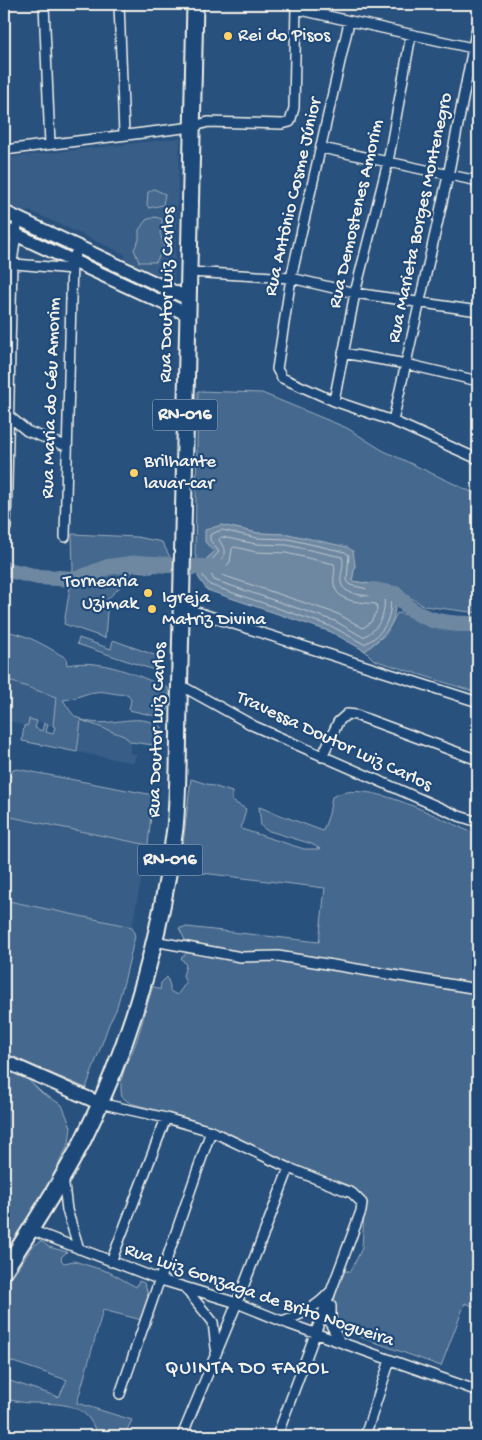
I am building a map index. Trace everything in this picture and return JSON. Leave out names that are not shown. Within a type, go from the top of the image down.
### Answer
[{"type":"main road","name":"Rua Doutor Luiz Carlos","points":[[4,1271],[31,1230],[80,1144],[99,1103],[144,985],[170,866],[175,826],[180,685],[195,4]]},
{"type":"street","points":[[44,4],[50,144]]},
{"type":"street","points":[[119,4],[124,134]]},
{"type":"street","points":[[4,150],[192,127],[208,122],[282,124],[290,122],[294,108],[296,6],[349,22],[476,49]]},
{"type":"street","name":"Rua Antônio Cosme Júnior","points":[[334,401],[282,378],[277,366],[291,278],[322,148],[349,22]]},
{"type":"street","name":"Rua Marieta Borges Montenegro","points":[[393,421],[476,49],[478,22]]},
{"type":"street","name":"Rua Demostenes Amorim","points":[[334,401],[355,293],[388,162],[411,35]]},
{"type":"street","points":[[322,148],[478,182]]},
{"type":"street","points":[[4,212],[78,248],[188,307]]},
{"type":"street","points":[[6,527],[10,417],[8,263],[10,232],[18,219]]},
{"type":"street","points":[[10,232],[72,265],[188,307]]},
{"type":"street","points":[[72,265],[78,248]]},
{"type":"street","points":[[8,263],[72,265]]},
{"type":"street","name":"Rua Maria do Céu Amorim","points":[[65,537],[72,265]]},
{"type":"street","points":[[190,272],[291,278],[355,293],[478,311]]},
{"type":"street","points":[[343,353],[406,364],[478,381]]},
{"type":"street","points":[[334,401],[393,421],[478,459]]},
{"type":"street","points":[[10,417],[27,431],[66,446]]},
{"type":"street","points":[[181,607],[478,702]]},
{"type":"street","name":"Travessa Doutor Luiz Carlos","points":[[180,685],[254,726],[459,816],[478,822]]},
{"type":"street","points":[[322,757],[338,722],[347,714],[356,715],[478,760]]},
{"type":"street","points":[[154,941],[241,957],[278,956],[478,989]]},
{"type":"street","points":[[4,1061],[99,1103],[166,1118],[211,1131],[289,1168],[358,1197],[362,1203],[361,1211],[334,1288],[277,1436]]},
{"type":"street","points":[[111,1262],[166,1118]]},
{"type":"street","points":[[120,1394],[158,1279],[211,1131]]},
{"type":"street","points":[[182,1436],[237,1303],[289,1168]]},
{"type":"street","points":[[62,1175],[67,1210],[80,1249]]},
{"type":"street","name":"Rua Luiz Gonzaga de Brito Nogueira","points":[[31,1230],[158,1279],[237,1303],[390,1360],[477,1387]]},
{"type":"street","points":[[184,1287],[213,1322],[217,1350]]},
{"type":"street","points":[[282,1321],[300,1316],[312,1309],[334,1288]]},
{"type":"street","points":[[334,1288],[330,1314],[331,1325],[340,1342]]},
{"type":"street","points":[[364,1436],[390,1360]]},
{"type":"shaded area","points":[[180,138],[174,283],[126,260],[124,254],[30,211],[24,212],[4,203],[4,158]]},
{"type":"shaded area","points":[[154,189],[165,194],[163,205],[149,208],[147,205],[148,192]]},
{"type":"shaded area","points":[[155,217],[162,219],[160,233],[164,247],[156,262],[139,262],[134,249],[139,240],[139,230],[146,220]]},
{"type":"shaded area","points":[[198,391],[262,393],[347,428],[382,450],[478,495],[478,613],[424,606],[395,588],[352,581],[355,565],[316,542],[288,534],[258,533],[221,525],[214,552],[200,565],[195,555]]},
{"type":"shaded area","points":[[72,534],[137,537],[162,542],[170,557],[169,562],[152,573],[134,571],[108,599],[105,638],[64,624],[73,569]]},
{"type":"shaded area","points":[[397,613],[408,615],[430,627],[478,632],[478,693],[374,660],[365,651],[386,634]]},
{"type":"shaded area","points":[[4,631],[21,635],[44,645],[66,658],[67,665],[80,663],[106,666],[131,673],[168,688],[168,709],[160,717],[129,710],[131,700],[128,694],[99,692],[63,700],[76,717],[89,722],[141,720],[152,722],[162,727],[161,746],[131,742],[124,736],[81,720],[77,752],[22,741],[24,726],[28,725],[29,719],[37,721],[35,728],[42,731],[44,723],[48,724],[46,732],[53,734],[56,697],[4,679]]},
{"type":"shaded area","points":[[79,638],[111,649],[113,640],[160,657],[160,672],[77,644]]},
{"type":"shaded area","points":[[4,679],[56,697],[57,706],[53,726],[29,719],[28,726],[24,726],[4,719]]},
{"type":"shaded area","points":[[80,720],[124,736],[131,742],[130,753],[136,754],[134,763],[77,752]]},
{"type":"shaded area","points":[[17,769],[153,795],[148,845],[6,816],[4,825],[4,787],[7,787],[13,770]]},
{"type":"shaded area","points":[[191,779],[232,792],[232,801],[246,809],[241,829],[304,849],[320,849],[312,844],[266,830],[261,826],[259,807],[323,831],[332,797],[347,792],[365,792],[405,803],[478,835],[478,985],[395,971],[247,955],[196,946],[185,940],[179,928],[187,927],[319,942],[325,888],[194,872],[180,868]]},
{"type":"shaded area","points":[[6,816],[148,845],[132,927],[4,900]]},
{"type":"shaded area","points":[[4,900],[132,927],[135,936],[116,1010],[109,1024],[86,1088],[4,1053]]},
{"type":"shaded area","points":[[188,952],[231,959],[279,960],[478,991],[478,1308],[465,1303],[441,1366],[346,1332],[336,1321],[334,1302],[339,1282],[345,1271],[351,1271],[362,1248],[365,1199],[358,1193],[193,1120],[130,1103],[122,1097],[121,1081],[137,1039],[153,986],[160,990],[161,983],[167,977],[170,991],[177,995],[186,983],[183,976],[186,965],[181,958]]},
{"type":"shaded area","points":[[4,1064],[17,1069],[42,1093],[62,1105],[71,1127],[69,1143],[29,1224],[4,1259]]},
{"type":"shaded area","points":[[41,1241],[49,1247],[67,1252],[62,1256],[61,1260],[64,1263],[74,1261],[109,1272],[136,1287],[139,1281],[144,1283],[148,1302],[142,1320],[103,1310],[77,1403],[132,1420],[124,1436],[97,1436],[87,1416],[80,1410],[72,1407],[24,1403],[4,1399],[4,1379],[59,1397],[67,1380],[4,1359],[4,1288],[33,1246]]},
{"type":"water","points":[[221,525],[258,533],[288,534],[347,547],[353,551],[355,565],[352,581],[395,588],[394,618],[387,631],[365,651],[331,632],[207,590],[198,577],[199,566],[214,552],[205,542],[205,530]]},
{"type":"waterway","points":[[4,569],[38,577],[77,579],[108,567],[138,563],[169,565]]},
{"type":"waterway","points":[[192,567],[219,567]]},
{"type":"waterway","points":[[374,590],[396,594],[412,610],[432,620],[454,624],[478,624]]},
{"type":"place","name":"Rei do Pisos","points":[[228,36]]},
{"type":"place","name":"Brilhante lavar-car","points":[[134,473]]},
{"type":"place","name":"Tornearia Uzimak","points":[[148,593]]},
{"type":"place","name":"Igreja Matriz Divina","points":[[152,609]]},
{"type":"district","name":"QUINTA DO FAROL","points":[[247,1369]]}]
